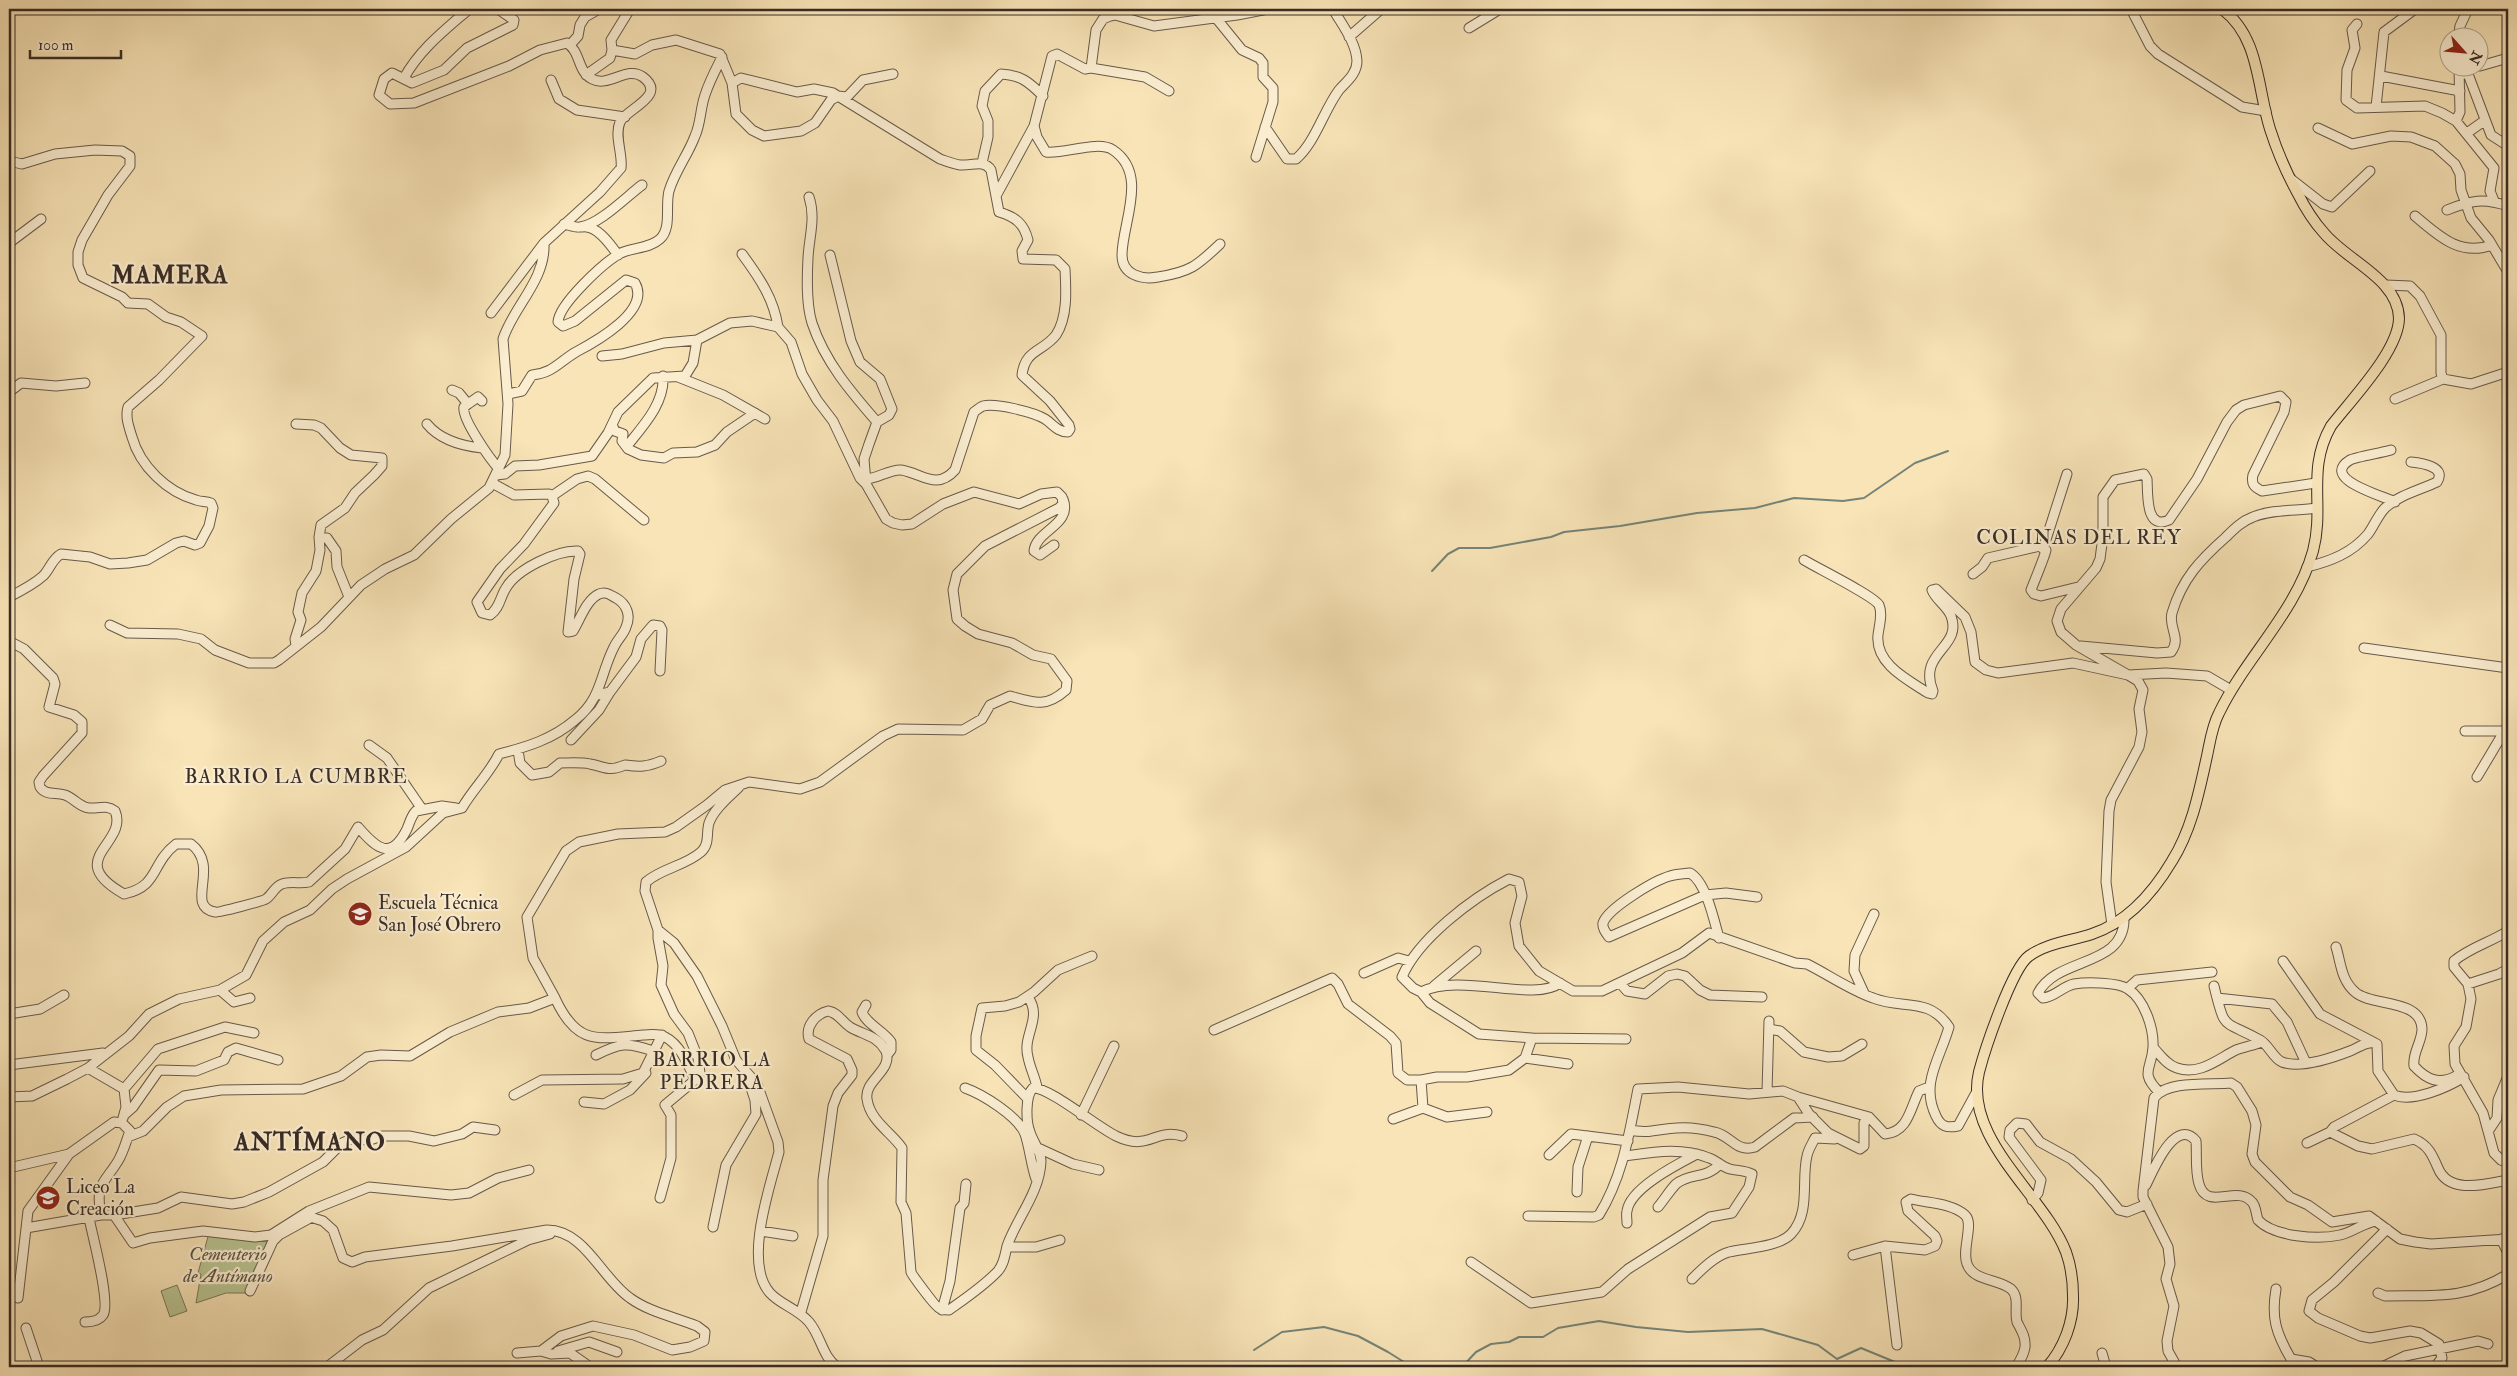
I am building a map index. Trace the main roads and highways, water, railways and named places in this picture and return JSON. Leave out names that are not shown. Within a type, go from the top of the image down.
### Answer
[{"type":"main road","points":[[2048,1367],[2066,1337],[2073,1312],[2073,1283],[2066,1252],[2049,1221],[2032,1200],[1989,1136],[1976,1093],[1979,1072],[2013,975],[2028,957],[2047,946],[2093,934],[2124,917],[2155,888],[2174,858],[2193,816],[2217,717],[2231,690],[2293,598],[2307,567],[2316,538],[2318,455],[2327,432],[2387,352],[2398,330],[2397,306],[2394,295],[2386,285],[2353,260],[2324,234],[2298,194],[2270,128],[2253,57],[2244,32],[2237,21],[2222,9]]},
{"type":"waterway","points":[[1432,571],[1448,554],[1459,548],[1490,548],[1551,537],[1564,532],[1620,526],[1697,513],[1755,508],[1794,498],[1843,501],[1864,498],[1915,463],[1948,451]]},
{"type":"waterway","points":[[1462,1367],[1476,1352],[1491,1344],[1509,1342],[1519,1337],[1543,1337],[1558,1328],[1599,1321],[1688,1332],[1762,1329],[1818,1345],[1837,1359],[1861,1348],[1895,1362],[1933,1366],[1982,1365]]},
{"type":"waterway","points":[[1254,1350],[1282,1332],[1324,1327],[1358,1336],[1412,1367]]},
{"type":"waterway","points":[[1430,1367],[1438,1365],[1448,1367]]},
{"type":"place","name":"Escuela Técnica San José Obrero","points":[[360,914]]},
{"type":"place","name":"Liceo La Creación","points":[[48,1198]]},
{"type":"district","name":"MAMERA","points":[[170,275]]},
{"type":"district","name":"COLINAS DEL REY","points":[[2079,537]]},
{"type":"district","name":"BARRIO LA CUMBRE","points":[[296,776]]},
{"type":"district","name":"BARRIO LA PEDRERA","points":[[712,1070]]},
{"type":"district","name":"ANTÍMANO","points":[[310,1142]]},
{"type":"park label","name":"Cementerio de Antímano","points":[[228,1265]]}]
